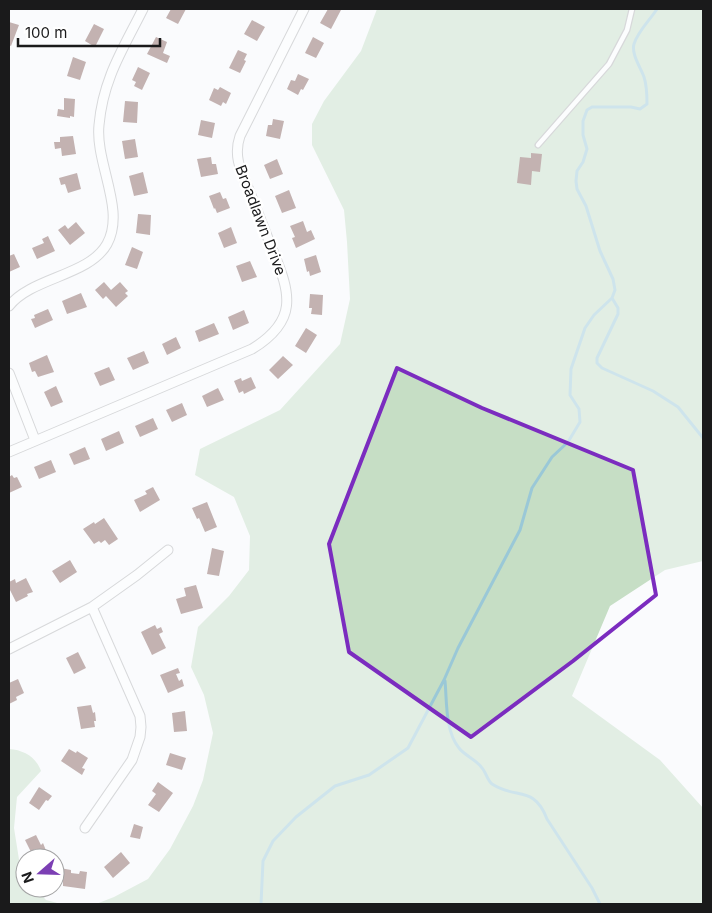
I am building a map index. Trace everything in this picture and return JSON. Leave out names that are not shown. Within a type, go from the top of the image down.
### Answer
[{"type":"street","points":[[9,306],[20,295],[29,290],[85,264],[106,246],[112,235],[113,210],[102,158],[99,126],[106,83],[143,9]]},
{"type":"street","name":"Broadlawn Drive","points":[[9,452],[252,349],[266,340],[281,322],[287,302],[287,291],[242,173],[236,155],[236,146],[304,9]]},
{"type":"street","points":[[9,374],[35,440]]},
{"type":"street","points":[[9,649],[92,607],[168,550]]},
{"type":"street","points":[[85,828],[132,760],[137,749],[141,727],[137,707],[92,607]]},
{"type":"lane","points":[[538,145],[609,64],[627,30],[632,9]]},
{"type":"highlighted area","points":[[397,368],[482,408],[633,470],[656,595],[573,661],[471,737],[349,652],[329,544]]},
{"type":"green space","points":[[377,9],[703,9],[703,561],[665,570],[610,606],[572,696],[660,760],[703,808],[703,904],[96,904],[148,879],[170,849],[193,806],[203,780],[213,733],[204,695],[191,667],[198,627],[229,596],[249,570],[250,536],[234,497],[195,475],[200,449],[280,410],[340,344],[350,299],[344,210],[312,145],[312,124],[324,101],[361,51]]},
{"type":"green space","points":[[9,749],[29,755],[41,771],[17,797],[14,828],[17,848],[15,848],[15,898],[44,898],[61,904],[9,904]]},
{"type":"building","points":[[171,9],[186,9],[178,24],[166,18]]},
{"type":"building","points":[[328,9],[341,10],[331,29],[320,23]]},
{"type":"building","points":[[252,20],[265,27],[257,41],[244,34]]},
{"type":"building","points":[[9,22],[19,25],[11,46],[9,45]]},
{"type":"building","points":[[94,24],[104,29],[95,47],[85,41]]},
{"type":"building","points":[[156,37],[167,42],[163,53],[170,56],[167,63],[147,54]]},
{"type":"building","points":[[313,37],[324,43],[316,58],[305,53]]},
{"type":"building","points":[[238,50],[247,54],[240,73],[229,68]]},
{"type":"building","points":[[73,57],[86,62],[80,80],[67,76]]},
{"type":"building","points":[[138,67],[150,73],[142,90],[134,86],[136,82],[132,80]]},
{"type":"building","points":[[298,74],[309,79],[298,95],[287,89],[291,80],[295,81]]},
{"type":"building","points":[[220,87],[231,93],[226,104],[223,102],[221,106],[209,100],[214,88],[218,90]]},
{"type":"building","points":[[64,98],[75,99],[74,117],[57,116],[58,109],[64,110]]},
{"type":"building","points":[[125,101],[138,102],[137,123],[123,122]]},
{"type":"building","points":[[273,119],[284,121],[280,139],[266,136],[268,125],[272,125]]},
{"type":"building","points":[[201,120],[215,123],[212,138],[198,135]]},
{"type":"building","points":[[73,136],[76,154],[62,156],[61,148],[55,149],[54,142],[60,142],[60,137]]},
{"type":"building","points":[[135,139],[138,157],[125,159],[122,141]]},
{"type":"building","points":[[531,153],[542,154],[540,172],[532,171],[531,185],[517,183],[520,157],[531,158]]},
{"type":"building","points":[[211,157],[212,164],[216,164],[218,174],[201,177],[197,159]]},
{"type":"building","points":[[277,159],[283,174],[270,179],[264,165]]},
{"type":"building","points":[[143,172],[148,193],[134,196],[129,176]]},
{"type":"building","points":[[77,173],[81,189],[68,193],[65,184],[61,185],[59,178]]},
{"type":"building","points":[[289,190],[296,208],[282,213],[275,196]]},
{"type":"building","points":[[220,192],[223,199],[226,198],[230,208],[217,213],[209,196]]},
{"type":"building","points":[[138,214],[151,215],[150,235],[136,233]]},
{"type":"building","points":[[303,221],[307,232],[311,230],[315,239],[296,248],[292,238],[295,237],[290,226]]},
{"type":"building","points":[[76,222],[85,233],[70,245],[58,230],[65,225],[68,229]]},
{"type":"building","points":[[231,227],[237,243],[224,248],[218,233]]},
{"type":"building","points":[[48,236],[55,251],[37,259],[32,248],[44,243],[42,239]]},
{"type":"building","points":[[132,247],[143,252],[137,269],[125,265]]},
{"type":"building","points":[[14,254],[20,267],[9,272],[9,256]]},
{"type":"building","points":[[316,255],[321,272],[310,276],[304,259]]},
{"type":"building","points":[[250,261],[257,277],[242,282],[236,266]]},
{"type":"building","points":[[104,282],[111,290],[120,282],[128,291],[125,293],[128,296],[116,307],[106,296],[103,299],[95,290]]},
{"type":"building","points":[[81,293],[87,307],[67,314],[62,301]]},
{"type":"building","points":[[310,294],[323,295],[322,315],[311,314],[312,308],[309,308]]},
{"type":"building","points":[[48,309],[53,320],[35,328],[31,319],[35,318],[34,315]]},
{"type":"building","points":[[244,310],[249,323],[233,330],[228,317]]},
{"type":"building","points":[[214,323],[219,334],[199,342],[195,331]]},
{"type":"building","points":[[306,328],[317,335],[306,353],[295,346]]},
{"type":"building","points":[[176,337],[181,348],[167,355],[162,344]]},
{"type":"building","points":[[144,351],[149,363],[133,370],[127,358]]},
{"type":"building","points":[[47,355],[54,372],[38,377],[35,371],[32,372],[29,363]]},
{"type":"building","points":[[283,356],[293,365],[278,379],[269,370]]},
{"type":"building","points":[[109,367],[115,380],[100,386],[94,373]]},
{"type":"building","points":[[251,377],[256,388],[244,394],[243,391],[239,393],[234,381],[241,378],[242,381]]},
{"type":"building","points":[[56,386],[63,402],[51,407],[44,392]]},
{"type":"building","points":[[218,388],[224,400],[207,407],[202,396]]},
{"type":"building","points":[[182,403],[187,415],[172,422],[166,410]]},
{"type":"building","points":[[153,418],[158,429],[140,437],[135,426]]},
{"type":"building","points":[[119,431],[124,443],[106,451],[101,439]]},
{"type":"building","points":[[85,447],[90,459],[74,465],[69,454]]},
{"type":"building","points":[[51,460],[56,472],[39,479],[34,467]]},
{"type":"building","points":[[12,475],[14,478],[17,477],[22,487],[9,493],[9,477]]},
{"type":"building","points":[[153,487],[160,500],[140,512],[134,500],[147,494],[145,491]]},
{"type":"building","points":[[207,502],[217,527],[205,532],[192,508]]},
{"type":"building","points":[[104,518],[118,539],[109,545],[105,540],[94,544],[83,529]]},
{"type":"building","points":[[212,548],[224,551],[219,576],[207,574]]},
{"type":"building","points":[[70,560],[77,572],[60,583],[52,571]]},
{"type":"building","points":[[26,578],[33,592],[16,602],[9,588],[9,582],[15,579],[16,583]]},
{"type":"building","points":[[196,585],[203,608],[181,614],[176,599],[186,596],[184,588]]},
{"type":"building","points":[[155,625],[157,629],[161,627],[163,632],[159,634],[166,648],[152,655],[141,632]]},
{"type":"building","points":[[78,652],[86,668],[74,674],[66,658]]},
{"type":"building","points":[[178,668],[180,673],[176,674],[179,681],[182,679],[184,686],[168,693],[160,675]]},
{"type":"building","points":[[18,679],[24,693],[16,697],[17,700],[9,704],[9,683]]},
{"type":"building","points":[[91,705],[93,713],[95,712],[95,727],[81,729],[77,707]]},
{"type":"building","points":[[185,711],[187,731],[174,732],[172,713]]},
{"type":"building","points":[[69,749],[76,753],[77,751],[88,758],[82,768],[85,769],[82,775],[61,761]]},
{"type":"building","points":[[170,753],[186,758],[182,770],[166,765]]},
{"type":"building","points":[[158,782],[173,793],[159,812],[148,805],[156,794],[152,791]]},
{"type":"building","points":[[39,787],[52,796],[48,801],[46,800],[39,810],[29,803]]},
{"type":"building","points":[[134,824],[143,827],[140,839],[130,837]]},
{"type":"building","points":[[36,835],[41,845],[43,843],[45,848],[29,848],[25,840]]},
{"type":"building","points":[[121,852],[130,863],[113,878],[104,867]]},
{"type":"building","points":[[65,869],[71,870],[71,873],[87,872],[85,889],[65,886]]},
{"type":"waterway","points":[[261,904],[263,861],[273,841],[296,817],[335,786],[369,775],[408,748],[520,530],[532,488],[552,457],[568,442],[580,422],[579,409],[570,395],[571,369],[585,328],[594,315],[612,298],[615,290],[613,279],[600,251],[586,206],[577,189],[577,171],[583,162],[587,149],[583,135],[583,121],[587,110],[592,107],[631,107],[640,109],[647,104],[645,80],[633,48],[638,35],[657,9]]},
{"type":"waterway","points":[[612,298],[618,308],[618,314],[597,358],[597,363],[602,368],[653,391],[678,407],[703,438]]},
{"type":"waterway","points":[[445,681],[449,725],[454,741],[464,753],[480,765],[492,784],[501,789],[530,797],[536,801],[592,888],[600,904]]}]
